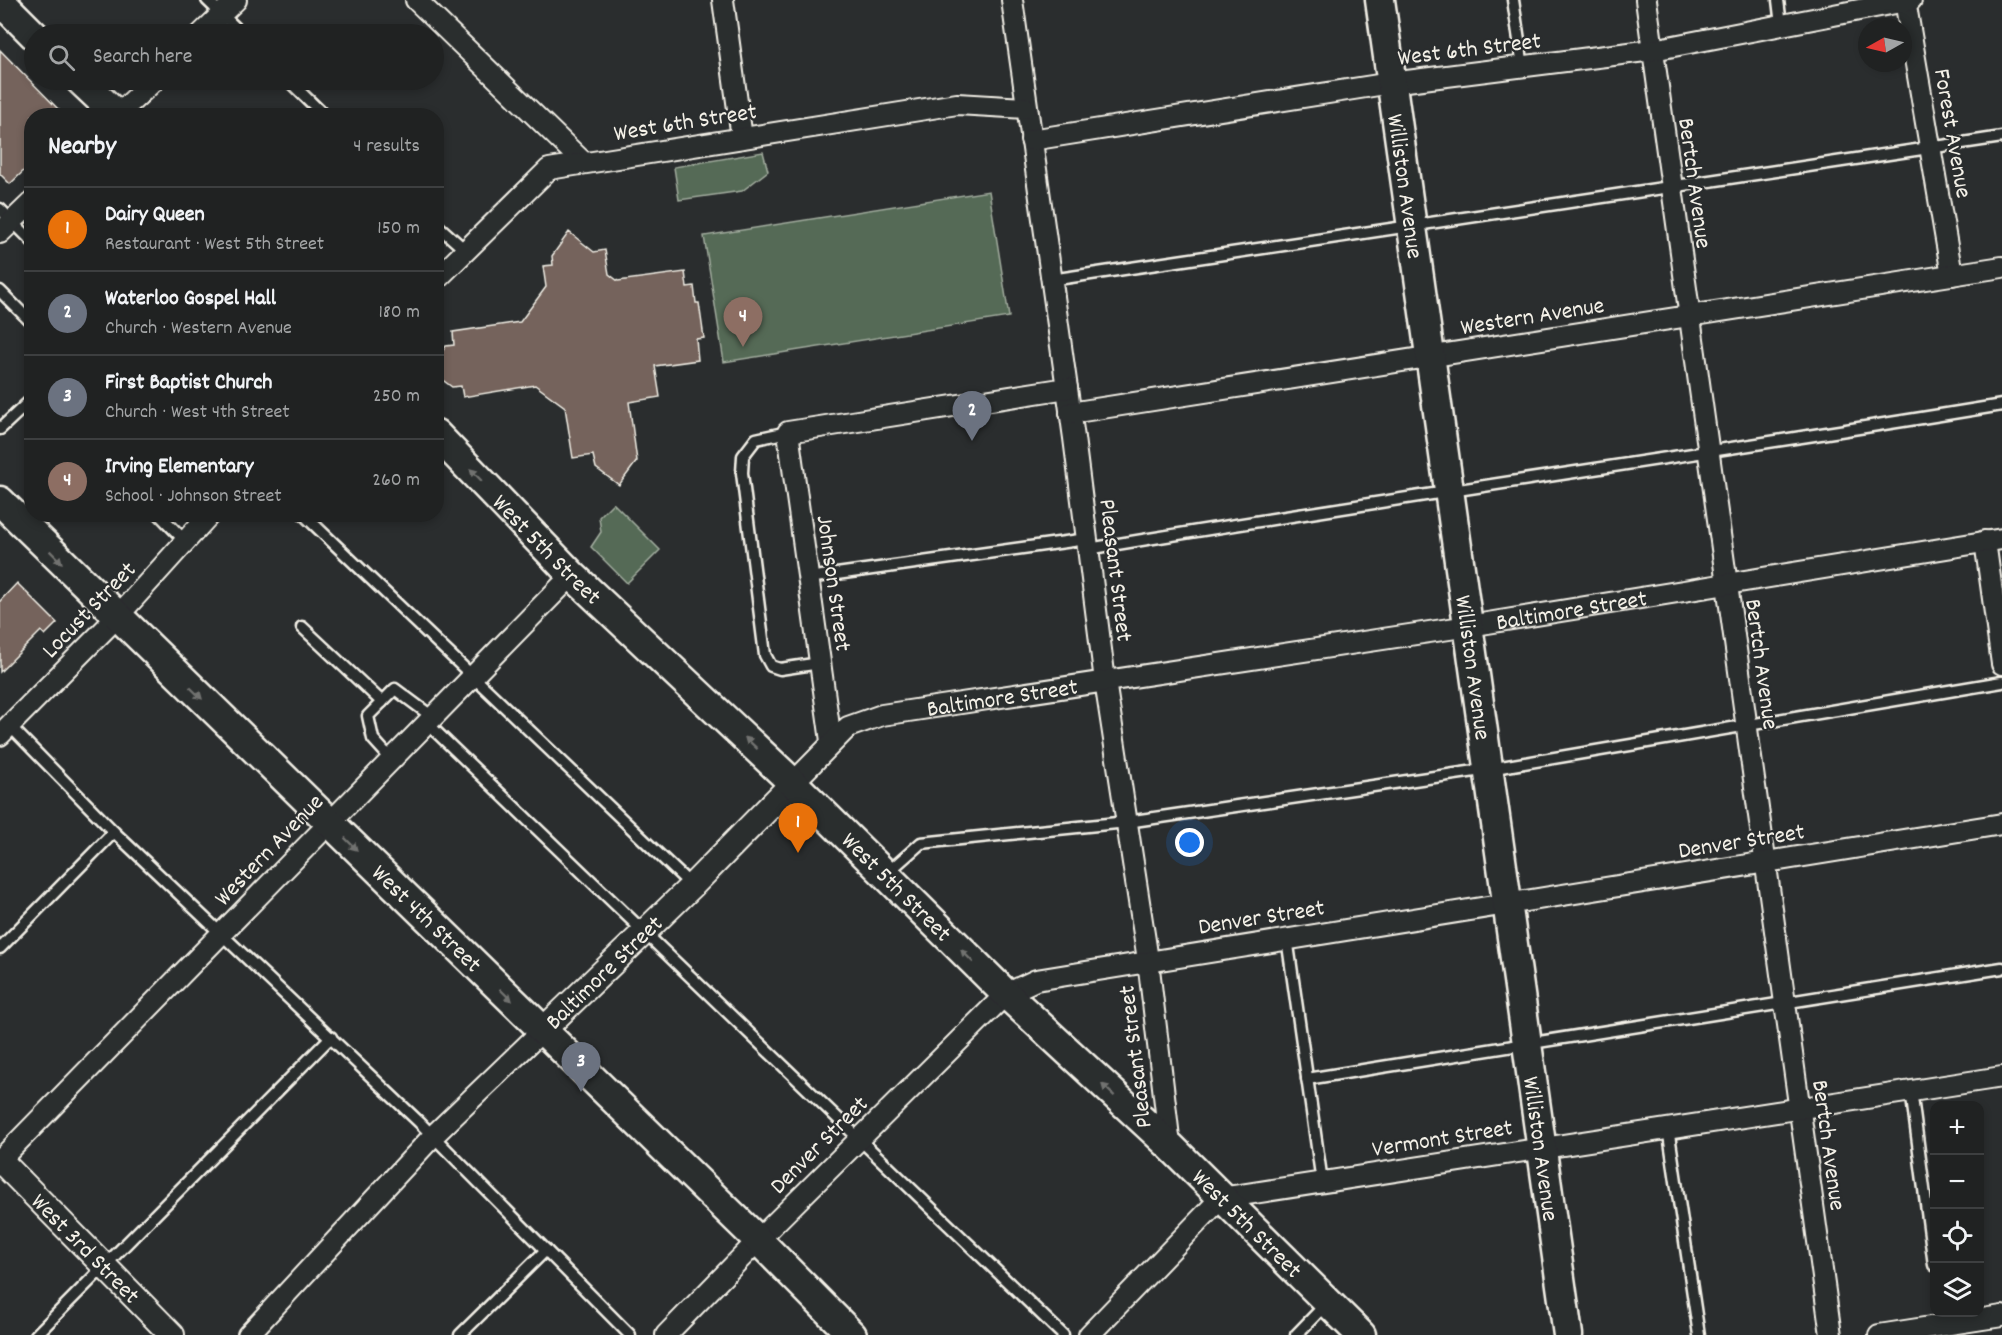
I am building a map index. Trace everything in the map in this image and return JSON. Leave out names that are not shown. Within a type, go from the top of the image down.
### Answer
[{"type":"main road","name":"Williston Avenue","points":[[1380,0],[1432,356],[1568,1335]]},
{"type":"main road","points":[[0,1],[24,25]]},
{"type":"main road","points":[[91,90],[110,108]]},
{"type":"main road","name":"West 5th Street","points":[[444,442],[572,575],[793,783],[1006,994],[1170,1146],[1361,1335]]},
{"type":"main road","name":"West 4th Street","points":[[0,501],[24,517]]},
{"type":"main road","name":"West 4th Street","points":[[30,522],[117,617],[758,1240],[852,1335]]},
{"type":"street","points":[[212,24],[236,0]]},
{"type":"street","points":[[416,0],[441,24]]},
{"type":"street","points":[[723,0],[742,138]]},
{"type":"street","name":"Pleasant Street","points":[[1012,0],[1071,413],[1105,681],[1148,960],[1170,1146]]},
{"type":"street","name":"Bertch Avenue","points":[[1646,0],[1831,1335]]},
{"type":"street","name":"West 6th Street","points":[[1031,140],[1391,83],[1653,50],[1907,0]]},
{"type":"street","name":"Forest Avenue","points":[[1907,0],[1952,275]]},
{"type":"street","points":[[444,27],[583,162]]},
{"type":"street","points":[[125,108],[144,90]]},
{"type":"street","name":"West 6th Street","points":[[583,162],[957,104],[1026,108]]},
{"type":"street","points":[[444,272],[549,169],[583,162]]},
{"type":"street","points":[[4,221],[24,207]]},
{"type":"street","name":"Western Avenue","points":[[1071,413],[2002,267]]},
{"type":"street","points":[[788,432],[1067,388]]},
{"type":"street","name":"Johnson Street","points":[[788,432],[831,741]]},
{"type":"street","name":"Locust Street","points":[[5,731],[117,617],[203,522]]},
{"type":"street","points":[[1994,540],[2002,664]]},
{"type":"street","name":"Baltimore Street","points":[[248,1335],[433,1136],[693,886],[831,741],[848,727],[882,715],[1469,626],[1994,540]]},
{"type":"street","name":"Western Avenue","points":[[0,1160],[572,575]]},
{"type":"street","name":"Denver Street","points":[[666,1335],[758,1240],[1006,994],[1036,980],[1053,975],[2002,824]]},
{"type":"street","name":"Vermont Street","points":[[1221,1198],[2002,1077]]},
{"type":"street","name":"West 3rd Street","points":[[0,1160],[172,1335]]},
{"type":"street","points":[[1089,1335],[1221,1198]]},
{"type":"street","points":[[1879,1335],[1942,1319],[1963,1329],[2002,1316]]},
{"type":"lane","points":[[207,0],[232,24]]},
{"type":"lane","points":[[1513,0],[1522,67]]},
{"type":"lane","points":[[1778,0],[1781,25]]},
{"type":"lane","points":[[298,90],[317,108]]},
{"type":"lane","points":[[1051,280],[1412,224],[1930,150],[2002,137]]},
{"type":"lane","points":[[4,221],[24,236]]},
{"type":"lane","points":[[444,231],[465,250]]},
{"type":"lane","points":[[0,291],[24,315]]},
{"type":"lane","points":[[808,578],[1088,544],[1708,453],[2002,405]]},
{"type":"lane","points":[[0,429],[24,406]]},
{"type":"lane","points":[[788,432],[756,439],[743,456],[742,473],[765,655],[771,666],[780,669],[820,663]]},
{"type":"lane","points":[[167,522],[186,541]]},
{"type":"lane","points":[[311,522],[472,678],[693,886]]},
{"type":"lane","points":[[302,627],[382,702]]},
{"type":"lane","points":[[885,874],[921,843],[1127,822],[1489,769],[2002,682]]},
{"type":"lane","points":[[392,760],[373,739],[368,716],[395,689],[431,721],[644,931],[1063,1335]]},
{"type":"lane","points":[[5,731],[331,1037],[433,1136],[630,1335]]},
{"type":"lane","points":[[0,948],[114,832]]},
{"type":"lane","points":[[1287,938],[1322,1182]]},
{"type":"lane","points":[[1307,1079],[1785,1005],[2002,968]]},
{"type":"lane","points":[[36,1335],[331,1037]]},
{"type":"lane","points":[[1911,1090],[1935,1263]]},
{"type":"lane","points":[[1668,1128],[1699,1335]]},
{"type":"lane","points":[[460,1335],[546,1250]]},
{"type":"lane","points":[[1296,1335],[1327,1302]]},
{"type":"green space","points":[[763,152],[768,171],[742,191],[679,200],[674,167]]},
{"type":"green space","points":[[989,191],[1009,317],[724,362],[704,236]]},
{"type":"green space","points":[[613,503],[660,550],[627,583],[591,547],[601,532],[599,517]]},
{"type":"building","points":[[0,50],[24,74],[24,90],[39,90],[57,108],[24,108],[24,171],[10,184],[0,174]]},
{"type":"building","points":[[569,232],[594,252],[605,250],[609,274],[618,281],[685,272],[687,287],[694,286],[696,303],[699,303],[704,338],[696,339],[698,360],[655,366],[660,397],[629,402],[637,461],[619,485],[596,468],[593,455],[573,458],[565,407],[535,385],[463,397],[461,386],[452,387],[444,381],[444,349],[446,346],[454,345],[453,332],[520,322],[546,287],[543,266],[553,265],[552,256]]},
{"type":"building","points":[[17,583],[57,623],[45,635],[41,631],[0,672],[0,601]]},
{"type":"place","name":"Irving Elementary","points":[[743,347]]},
{"type":"place","name":"Waterloo Gospel Hall","points":[[972,441]]},
{"type":"place","name":"Dairy Queen","points":[[798,853]]},
{"type":"place","name":"First Baptist Church","points":[[581,1092]]}]
